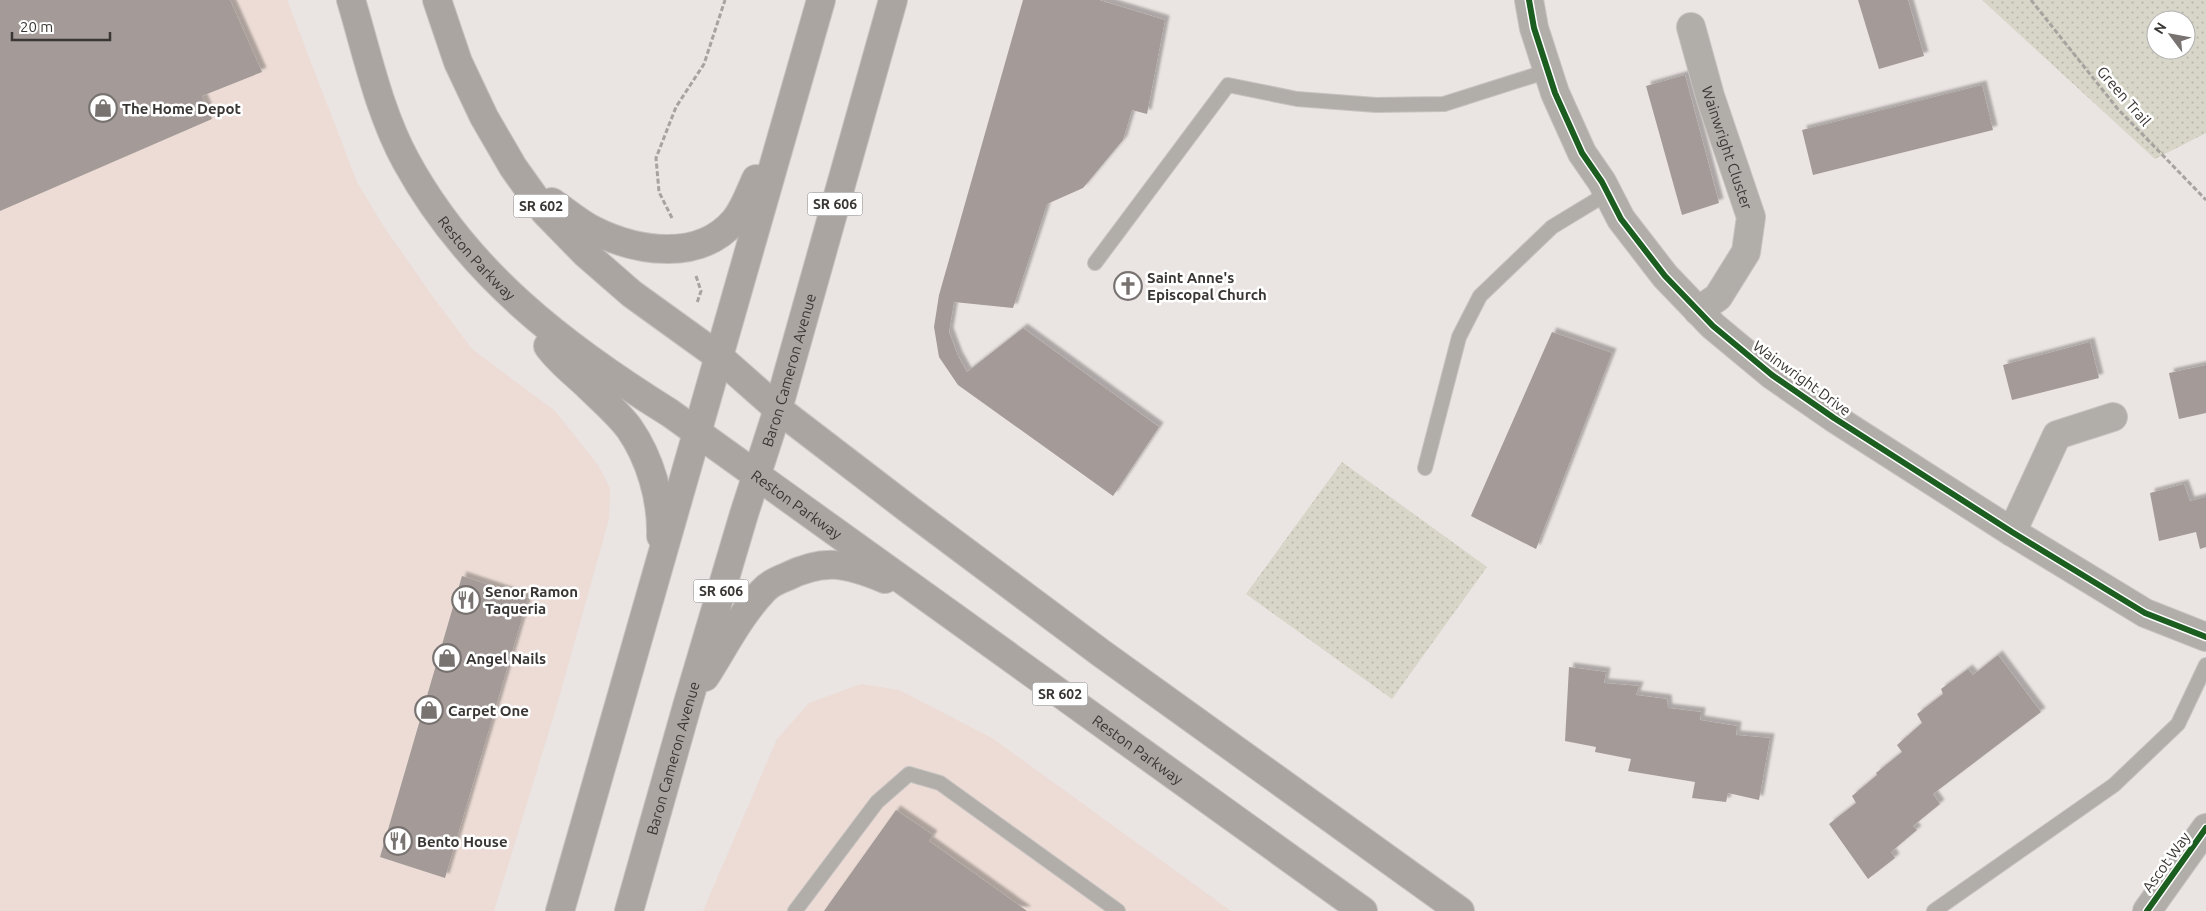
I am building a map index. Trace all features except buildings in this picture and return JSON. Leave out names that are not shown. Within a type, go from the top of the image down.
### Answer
[{"type":"main road","name":"Reston Parkway","points":[[351,0],[384,110],[405,160],[436,210],[472,257],[521,306],[571,347],[758,476],[1363,911]]},
{"type":"main road","name":"SR 602","points":[[437,0],[458,62],[484,117],[545,212],[586,254],[632,294],[718,356],[778,409],[1093,647],[1460,911]]},
{"type":"main road","points":[[560,911],[821,0]]},
{"type":"main road","name":"Baron Cameron Avenue","points":[[629,911],[687,706],[744,514],[758,476],[778,409],[893,0]]},
{"type":"main road","points":[[524,182],[593,230],[632,244],[663,249],[686,248],[714,239],[736,219],[786,120]]},
{"type":"main road","points":[[521,306],[552,352],[628,426],[641,448],[649,467],[658,504],[661,524],[659,565]]},
{"type":"main road","points":[[687,706],[750,606],[764,589],[798,570],[820,564],[845,565],[918,592]]},
{"type":"street","name":"Wainwright Drive","points":[[1529,0],[1534,28],[1555,93],[1582,153],[1627,226],[1665,276],[1713,326],[1772,375],[1834,418],[2012,532],[2145,613],[2206,637]]},
{"type":"street","name":"Wainwright Cluster","points":[[1692,27],[1710,96],[1751,217],[1746,252],[1718,297],[1698,311]]},
{"type":"street","points":[[2012,532],[2057,435],[2113,417]]},
{"type":"street","name":"Ascot Way","points":[[2147,911],[2206,828]]},
{"type":"lane","points":[[1095,263],[1228,85],[1298,99],[1376,105],[1444,104],[1548,71]]},
{"type":"lane","points":[[1425,468],[1459,337],[1480,296],[1552,227],[1608,193]]},
{"type":"lane","points":[[1934,911],[2114,785],[2178,724],[2206,665]]},
{"type":"lane","points":[[795,911],[876,802],[908,774],[940,782],[1118,911]]},
{"type":"path","points":[[674,222],[659,192],[656,158],[676,107],[704,64],[725,0]]},
{"type":"path","points":[[695,272],[700,291],[695,310]]},
{"type":"shaded area","points":[[0,0],[287,0],[357,182],[384,227],[472,349],[555,411],[598,465],[610,488],[609,519],[557,705],[494,911],[0,911]]},
{"type":"shaded area","points":[[1982,0],[2206,0],[2206,133],[2155,159]]},
{"type":"shaded area","points":[[1342,462],[1487,567],[1392,699],[1246,594]]},
{"type":"shaded area","points":[[861,684],[899,690],[992,738],[1231,911],[703,911],[777,739],[809,703]]},
{"type":"cycle path","points":[[1529,0],[1534,28],[1555,93],[1582,153],[1602,182],[1621,219],[1665,276],[1713,326],[1772,375],[1834,418],[2012,532],[2145,613],[2206,637]]},
{"type":"cycle path","points":[[2147,911],[2206,828]]},
{"type":"place","name":"The Home Depot","points":[[103,108]]},
{"type":"place","name":"Saint Anne's Episcopal Church","points":[[1128,286]]},
{"type":"place","name":"Senor Ramon Taqueria","points":[[466,600]]},
{"type":"place","name":"Angel Nails","points":[[447,658]]},
{"type":"place","name":"Carpet One","points":[[429,710]]},
{"type":"place","name":"Bento House","points":[[398,841]]}]
